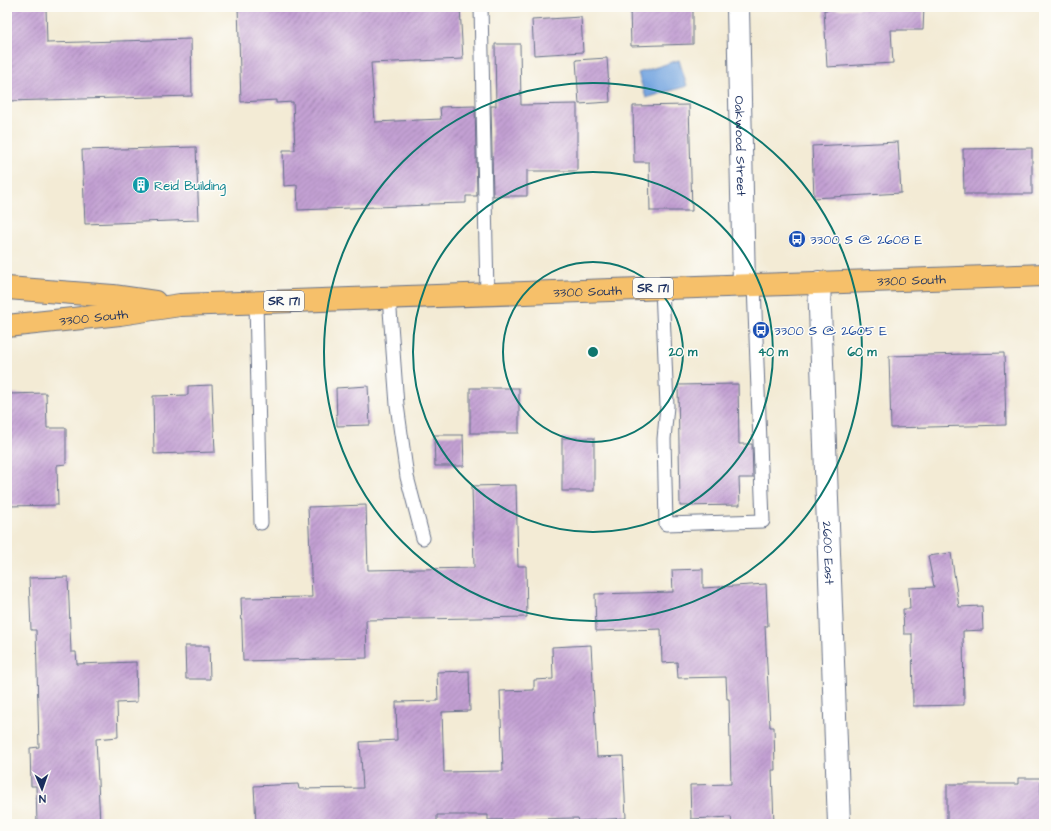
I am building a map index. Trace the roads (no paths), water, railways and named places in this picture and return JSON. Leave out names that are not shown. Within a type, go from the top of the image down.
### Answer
[{"type":"main road","name":"3300 South","points":[[7,326],[120,314],[180,305],[1044,275]]},
{"type":"main road","name":"3300 South","points":[[7,288],[113,296],[180,305]]},
{"type":"street","name":"Oakwood Street","points":[[738,7],[749,285]]},
{"type":"street","name":"2600 East","points":[[819,282],[839,824]]},
{"type":"lane","points":[[481,7],[487,294]]},
{"type":"lane","points":[[662,288],[667,406],[664,439],[666,524],[763,521],[749,285]]},
{"type":"lane","points":[[389,297],[397,406],[407,477],[423,538]]},
{"type":"lane","points":[[256,302],[261,523]]},
{"type":"water","points":[[679,60],[687,86],[646,98],[638,73]]},
{"type":"place","name":"Reid Building","points":[[141,185]]},
{"type":"place","name":"3300 S @ 2608 E","points":[[797,239]]},
{"type":"place","name":"3300 S @ 2605 E","points":[[761,330]]}]
